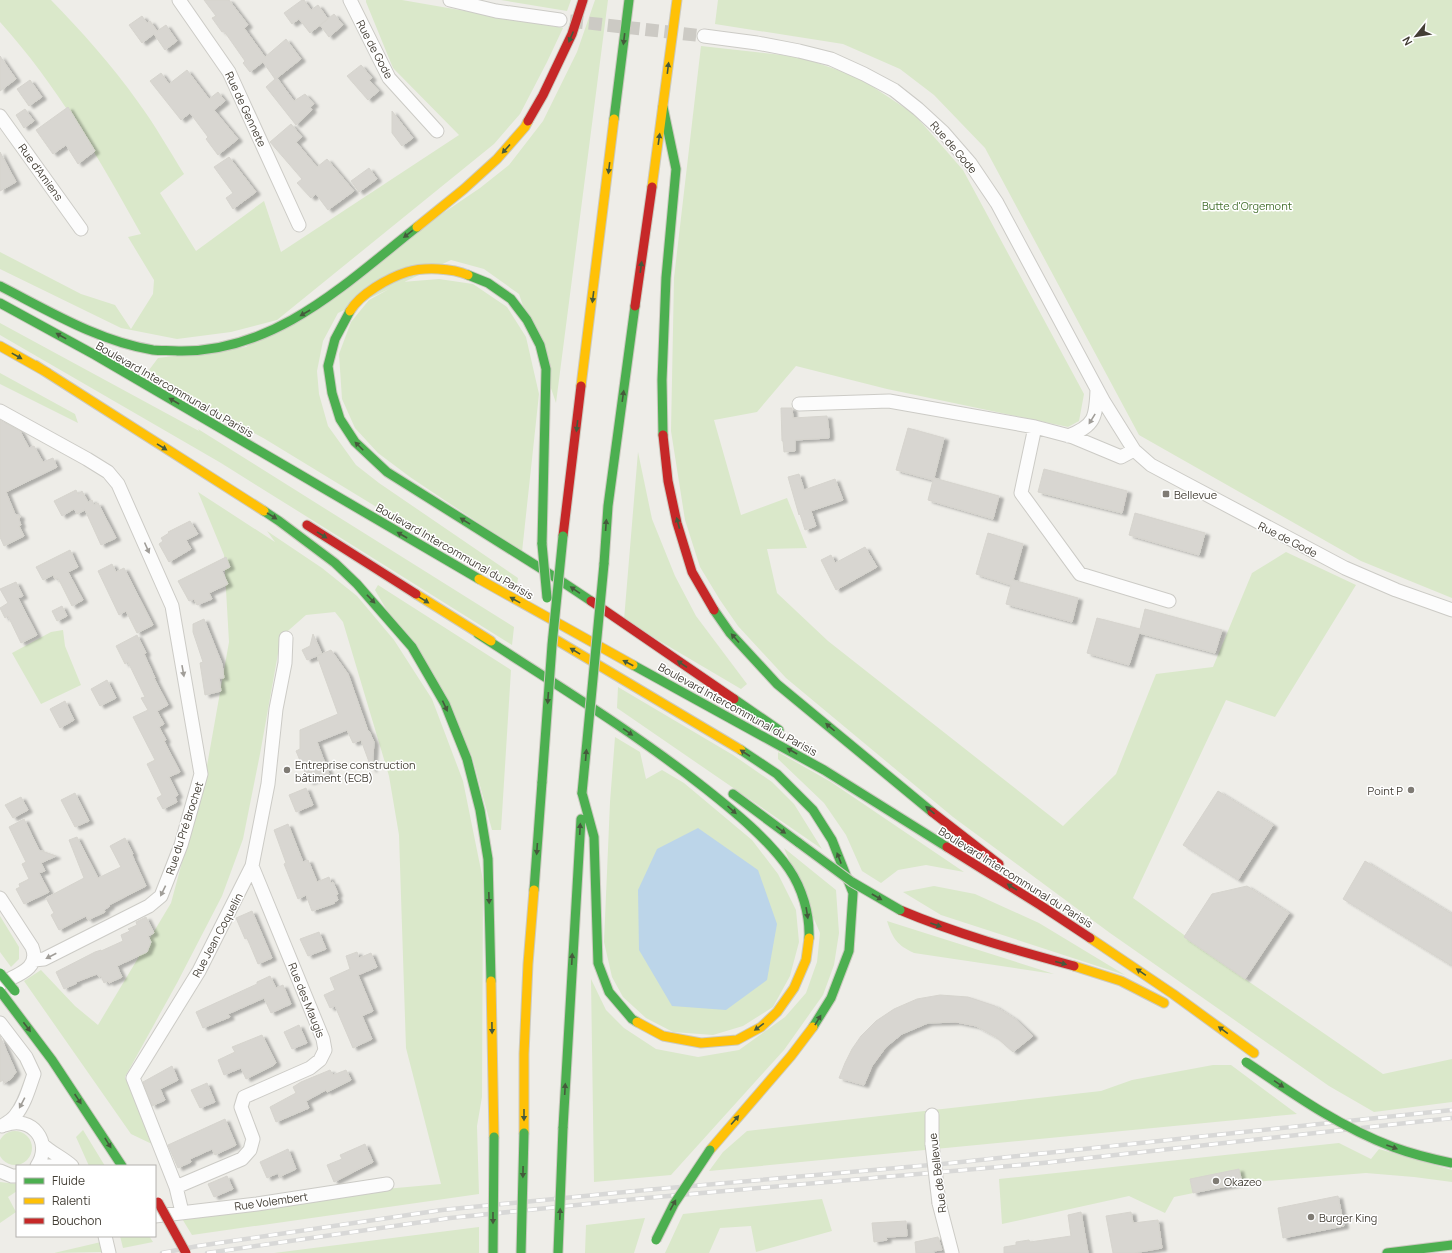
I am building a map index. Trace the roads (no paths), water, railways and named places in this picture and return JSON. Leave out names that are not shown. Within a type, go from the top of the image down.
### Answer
[{"type":"main road","points":[[0,286],[80,327],[115,340],[154,350],[192,351],[228,346],[255,338],[281,326],[312,309],[464,189],[497,159],[525,127],[543,95],[572,34],[583,0]]},
{"type":"main road","points":[[521,1253],[524,1054],[528,964],[552,645],[563,536],[629,0]]},
{"type":"main road","points":[[558,1253],[563,1128],[582,793],[609,498],[677,0]]},
{"type":"main road","points":[[663,107],[676,170],[666,278],[662,380],[663,433],[668,481],[677,522],[692,572],[711,605],[730,633],[777,684],[946,824],[1003,868]]},
{"type":"main road","points":[[552,645],[542,544],[546,369],[540,345],[527,320],[511,299],[488,283],[462,272],[435,269],[408,272],[386,281],[366,294],[351,310],[335,339],[328,366],[332,393],[340,419],[355,442],[387,472],[564,583],[784,733]]},
{"type":"main road","name":"Boulevard Intercommunal du Parisis","points":[[0,303],[95,355],[496,589],[824,770],[1040,905],[1103,947],[1257,1055]]},
{"type":"main road","points":[[0,346],[187,451]]},
{"type":"main road","points":[[35,366],[280,521],[335,563],[380,609],[412,647],[445,704],[467,759],[481,817],[488,859],[494,1137],[493,1253]]},
{"type":"main road","points":[[207,421],[419,555]]},
{"type":"main road","points":[[301,522],[621,727],[682,770],[725,804],[762,837],[789,869],[800,891],[807,911],[809,936],[806,960],[794,988],[776,1012],[761,1027],[737,1040],[701,1043],[663,1036],[632,1019],[609,992],[598,963],[594,837],[582,793]]},
{"type":"main road","points":[[546,633],[725,740],[778,774],[813,810],[832,840],[853,893],[849,951],[831,998],[812,1029],[791,1056],[710,1150],[674,1204],[655,1243]]},
{"type":"main road","points":[[478,634],[656,740]]},
{"type":"main road","points":[[823,759],[956,852]]},
{"type":"main road","points":[[724,788],[852,882],[900,910],[954,932],[1088,970],[1122,982],[1171,1008]]},
{"type":"main road","points":[[1022,883],[1103,947]]},
{"type":"main road","points":[[0,973],[17,994]]},
{"type":"main road","points":[[1,991],[64,1078],[121,1165]]},
{"type":"main road","points":[[1243,1060],[1312,1107],[1362,1135],[1404,1152],[1429,1159],[1452,1163]]},
{"type":"main road","points":[[156,1200],[186,1253]]},
{"type":"main road","points":[[1387,1253],[1452,1245]]},
{"type":"street","name":"Rue de Gennete","points":[[179,0],[229,72],[299,225]]},
{"type":"street","name":"Rue de Gode","points":[[350,0],[389,78],[437,131]]},
{"type":"street","points":[[450,0],[496,11],[560,20]]},
{"type":"street","name":"Rue de Gode","points":[[704,36],[764,44],[831,59],[894,90],[943,132],[970,162],[997,203],[1097,390],[1134,450],[1151,466],[1346,568],[1396,590],[1452,610]]},
{"type":"street","name":"Rue d'Amiens","points":[[0,116],[81,229]]},
{"type":"street","points":[[1068,436],[1087,426],[1093,419],[1096,412],[1097,390]]},
{"type":"street","points":[[799,404],[889,401],[1035,427],[1068,436],[1121,457],[1134,450]]},
{"type":"street","name":"Rue du Pré Brochet","points":[[0,411],[87,459],[108,472],[118,484],[172,606],[201,774],[181,845],[161,896],[150,906],[44,959],[34,960],[29,968],[1,991]]},
{"type":"street","points":[[1035,427],[1021,493],[1080,574],[1170,601]]},
{"type":"street","name":"Rue Jean Coquelin","points":[[182,1212],[176,1187],[133,1078],[199,971],[252,866],[268,784],[276,709],[285,663],[286,638]]},
{"type":"street","name":"Rue des Maugis","points":[[176,1187],[242,1159],[250,1150],[253,1140],[241,1107],[244,1097],[310,1068],[320,1060],[326,1050],[324,1039],[252,866]]},
{"type":"street","points":[[0,898],[32,947],[34,960]]},
{"type":"street","points":[[0,1024],[26,1057],[34,1074],[28,1090],[14,1117],[1,1127]]},
{"type":"street","name":"Rue de Bellevue","points":[[932,1115],[932,1144],[939,1203],[952,1253]]},
{"type":"street","points":[[1,1127],[12,1122],[30,1126],[40,1137],[42,1144],[43,1152],[38,1165]]},
{"type":"street","points":[[42,1144],[52,1153],[63,1158],[71,1165]]},
{"type":"street","points":[[1,1173],[16,1176]]},
{"type":"street","name":"Rue Volembert","points":[[156,1220],[182,1212],[257,1204],[387,1184]]},
{"type":"street","points":[[108,1237],[109,1253]]},
{"type":"street","points":[[109,1237],[118,1253]]},
{"type":"water","points":[[698,828],[758,870],[777,924],[767,980],[726,1010],[672,1006],[639,950],[638,890],[657,849]]},
{"type":"tunnel","points":[[570,21],[704,36]]},
{"type":"railway","points":[[162,1253],[198,1246],[442,1210],[646,1190],[942,1164],[1452,1110]]},
{"type":"railway","points":[[207,1253],[450,1218],[646,1198],[1043,1163],[1452,1118]]},
{"type":"place","name":"Bellevue","points":[[1166,494]]},
{"type":"place","name":"Entreprise construction bâtiment (ECB)","points":[[287,770]]},
{"type":"place","name":"Point P","points":[[1411,790]]},
{"type":"place","name":"Okazeo","points":[[1216,1181]]},
{"type":"place","name":"Burger King","points":[[1311,1217]]},
{"type":"park label","name":"Butte d'Orgemont","points":[[1247,205]]}]
